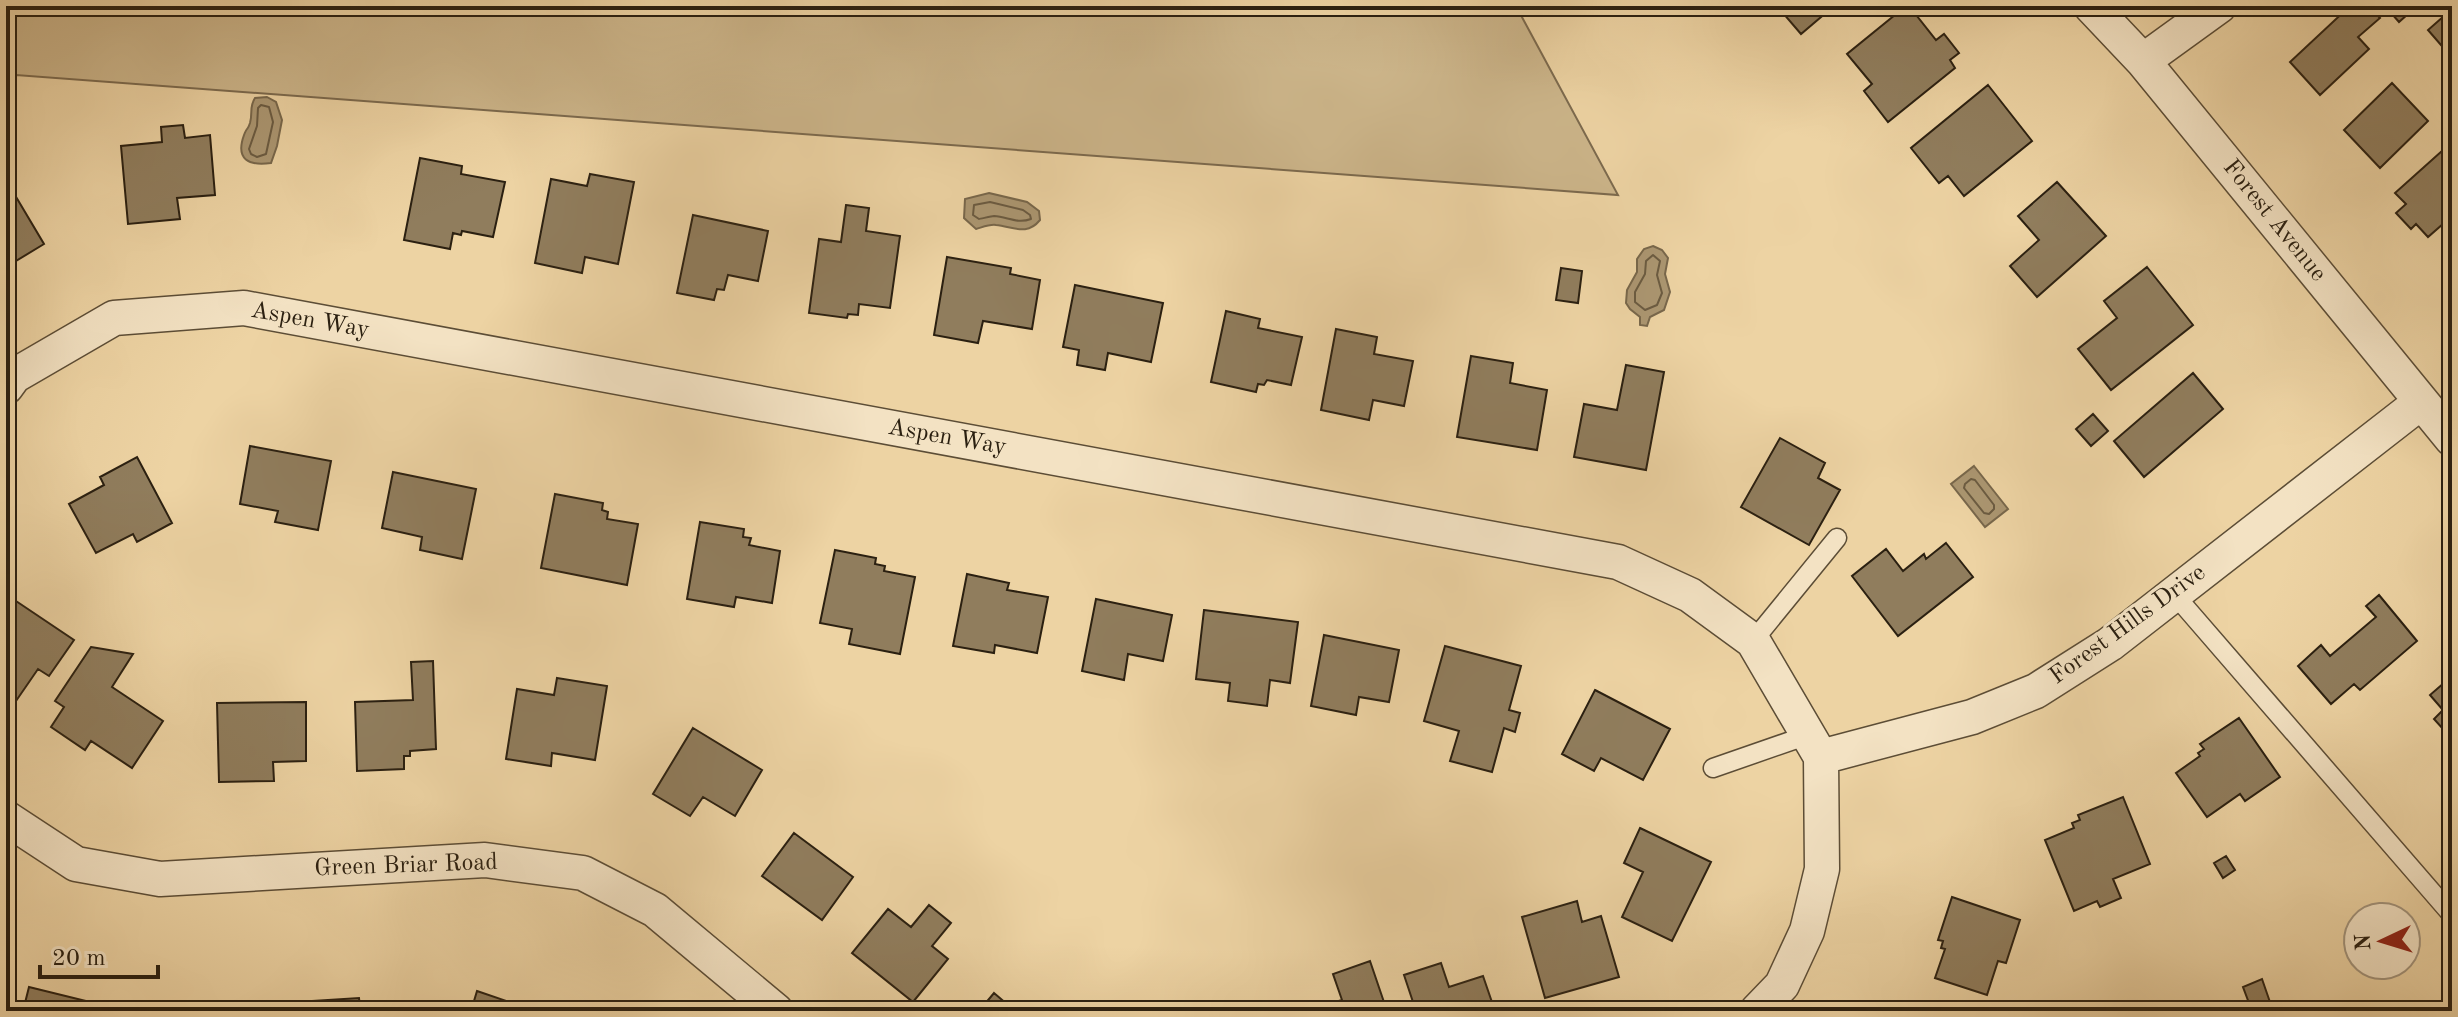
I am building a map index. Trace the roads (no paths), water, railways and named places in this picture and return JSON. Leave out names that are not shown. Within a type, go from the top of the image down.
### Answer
[{"type":"street","name":"Forest Avenue","points":[[2091,6],[2143,61],[2452,439]]},
{"type":"street","points":[[2143,61],[2219,6]]},
{"type":"street","name":"Aspen Way","points":[[6,387],[14,376],[114,318],[244,308],[1618,562],[1690,595],[1753,641],[1815,746]]},
{"type":"street","name":"Forest Hills Drive","points":[[1815,746],[1972,717],[2036,691],[2110,644],[2421,402]]},
{"type":"street","points":[[1757,1011],[1782,985],[1807,931],[1822,869],[1815,746]]},
{"type":"street","name":"Green Briar Road","points":[[6,818],[76,864],[160,879],[485,860],[583,873],[655,910],[776,1011]]},
{"type":"lane","points":[[1753,641],[1837,538]]},
{"type":"lane","points":[[2174,594],[2452,915]]},
{"type":"lane","points":[[1713,768],[1815,746]]},
{"type":"water","points":[[267,97],[276,102],[282,120],[277,146],[271,163],[250,162],[241,150],[244,135],[250,123],[253,101]]},
{"type":"water","points":[[989,193],[1027,202],[1039,211],[1040,220],[1025,229],[994,225],[976,229],[964,218],[965,199]]},
{"type":"water","points":[[1653,246],[1662,250],[1668,258],[1665,274],[1670,292],[1664,310],[1650,317],[1647,326],[1640,325],[1640,317],[1626,303],[1627,290],[1637,272],[1637,259],[1644,249]]},
{"type":"water","points":[[1974,466],[2008,509],[1985,527],[1951,484]]}]
